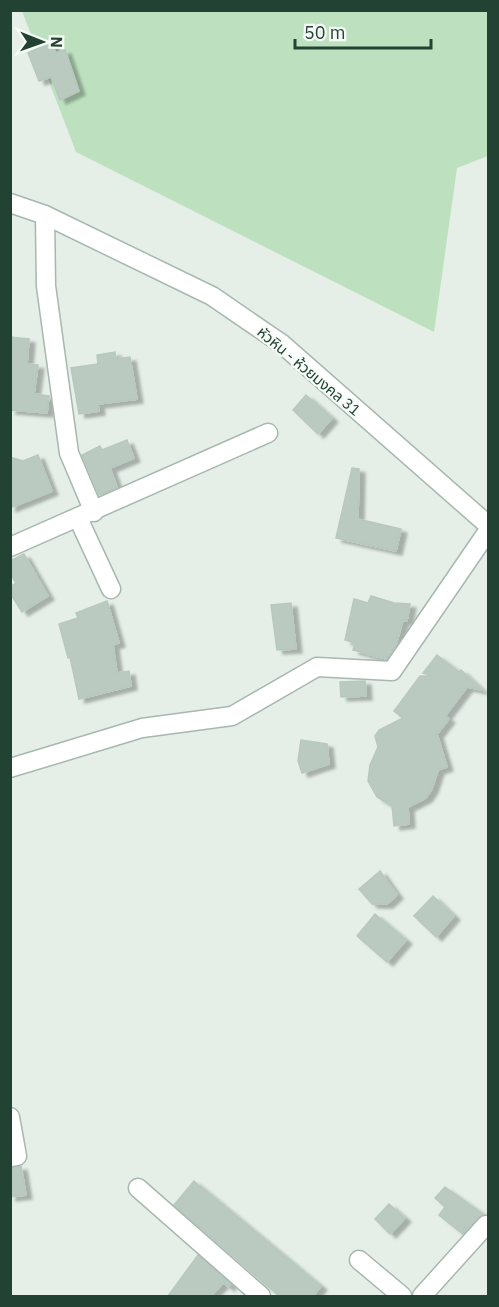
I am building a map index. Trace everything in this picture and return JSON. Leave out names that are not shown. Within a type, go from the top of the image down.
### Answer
[{"type":"street","name":"หัวหิน - ห้วยมงคล 31","points":[[10,203],[45,216],[212,296],[282,344],[489,525]]},
{"type":"street","points":[[45,216],[46,286],[69,453],[86,515],[111,589]]},
{"type":"street","points":[[10,547],[268,433]]},
{"type":"street","points":[[10,768],[142,728],[232,716],[317,667],[392,671],[489,531]]},
{"type":"street","points":[[10,1118],[17,1156],[10,1157]]},
{"type":"street","points":[[138,1188],[261,1296]]},
{"type":"street","points":[[422,1296],[486,1225]]},
{"type":"street","points":[[359,1260],[402,1296]]},
{"type":"green space","points":[[22,11],[488,11],[488,156],[457,168],[434,332],[76,152]]},
{"type":"building","points":[[51,42],[56,53],[65,50],[79,91],[60,100],[51,77],[39,81],[28,53]]},
{"type":"building","points":[[10,337],[29,339],[27,364],[38,365],[34,394],[49,396],[47,413],[10,410]]},
{"type":"building","points":[[115,352],[116,359],[130,357],[137,399],[98,404],[99,411],[79,414],[71,368],[98,364],[97,355]]},
{"type":"building","points":[[306,395],[332,418],[318,434],[293,410]]},
{"type":"building","points":[[127,440],[134,458],[110,468],[117,487],[99,495],[82,455],[100,446],[102,450]]},
{"type":"building","points":[[38,455],[52,491],[10,508],[10,457],[23,461]]},
{"type":"building","points":[[352,468],[359,469],[358,519],[401,529],[396,551],[336,538]]},
{"type":"building","points":[[24,554],[48,596],[22,612],[10,593],[10,587],[16,583],[10,573],[10,561]]},
{"type":"building","points":[[371,596],[394,603],[410,604],[407,621],[403,620],[396,645],[386,659],[353,650],[355,643],[345,640],[354,599],[368,603]]},
{"type":"building","points":[[107,601],[119,643],[113,645],[117,673],[129,671],[131,686],[79,699],[70,657],[68,658],[59,624],[78,618],[76,613]]},
{"type":"building","points":[[291,603],[296,649],[277,650],[271,605]]},
{"type":"building","points":[[437,655],[459,672],[461,670],[482,690],[467,687],[445,716],[449,719],[437,734],[447,767],[438,770],[432,789],[426,798],[408,807],[409,824],[394,826],[392,806],[377,797],[368,781],[370,765],[378,747],[375,736],[379,730],[403,718],[394,711],[420,676],[433,676],[423,673]]},
{"type":"building","points":[[365,681],[366,696],[341,697],[340,682]]},
{"type":"building","points":[[301,740],[327,744],[329,764],[302,773],[298,761]]},
{"type":"building","points":[[380,871],[397,895],[387,904],[372,904],[359,889]]},
{"type":"building","points":[[433,896],[454,916],[436,937],[414,916]]},
{"type":"building","points":[[375,914],[406,940],[387,962],[357,936]]},
{"type":"building","points":[[21,1166],[26,1195],[10,1197],[10,1168]]},
{"type":"building","points":[[194,1181],[321,1286],[313,1296],[279,1296],[174,1205]]},
{"type":"building","points":[[445,1187],[483,1214],[463,1234],[439,1215],[445,1207],[435,1198]]},
{"type":"building","points":[[389,1204],[405,1218],[390,1234],[375,1219]]},
{"type":"building","points":[[198,1255],[230,1284],[229,1287],[223,1283],[211,1296],[168,1296]]}]
